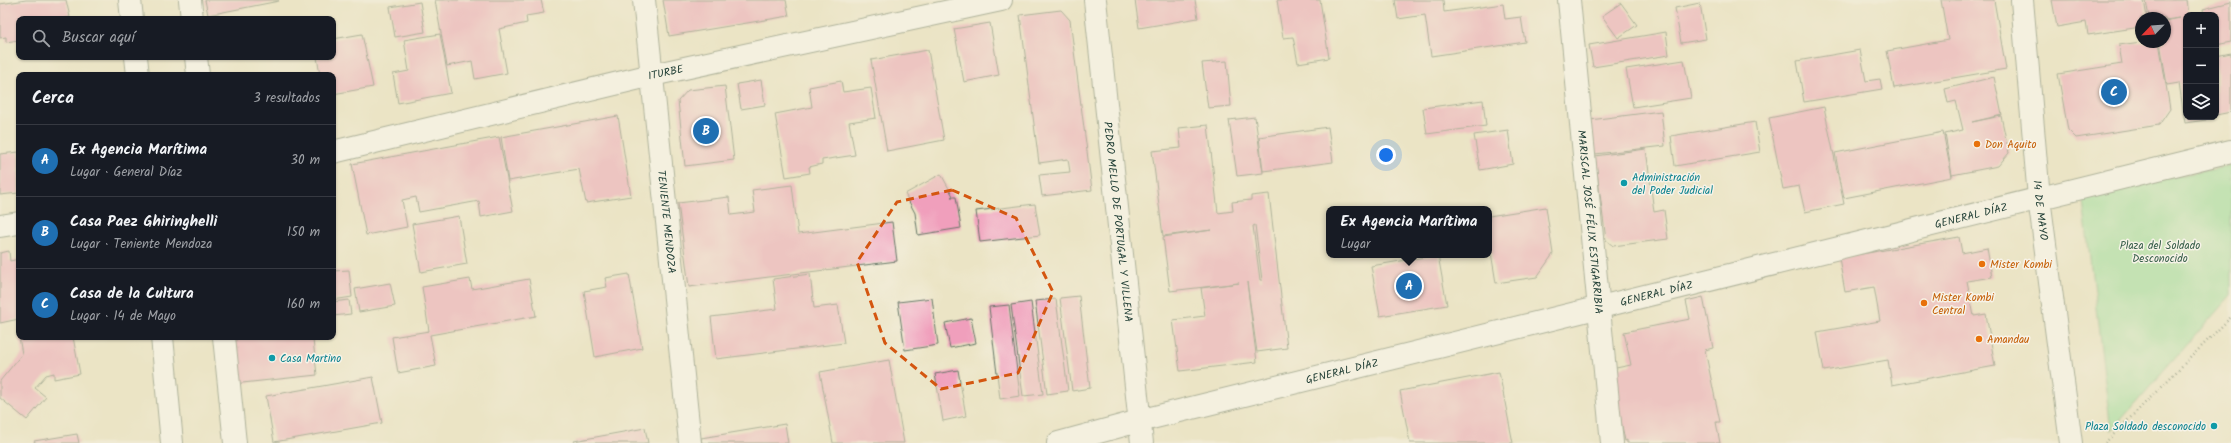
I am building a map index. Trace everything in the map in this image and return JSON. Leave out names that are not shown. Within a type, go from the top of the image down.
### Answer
[{"type":"street","points":[[130,0],[132,16]]},
{"type":"street","points":[[190,0],[192,16]]},
{"type":"street","name":"TENIENTE MENDOZA","points":[[644,0],[690,443]]},
{"type":"street","name":"ITURBE","points":[[336,151],[652,75],[1001,0]]},
{"type":"street","name":"PEDRO MELLO DE PORTUGAL Y VILLENA","points":[[1095,0],[1142,443]]},
{"type":"street","name":"MARISCAL JOSÉ FÉLIX ESTIGARRIBIA","points":[[1569,0],[1612,443]]},
{"type":"street","name":"14 DE MAYO","points":[[2022,0],[2039,198],[2071,443]]},
{"type":"street","points":[[136,60],[138,72]]},
{"type":"street","points":[[196,60],[198,72]]},
{"type":"street","name":"GENERAL DÍAZ","points":[[1058,443],[1139,421],[2231,151]]},
{"type":"street","points":[[0,226],[16,223]]},
{"type":"street","points":[[162,340],[172,443]]},
{"type":"street","points":[[224,340],[235,443]]},
{"type":"path","points":[[2105,443],[2231,317]]},
{"type":"highlighted area","points":[[952,190],[1016,218],[1053,292],[1018,373],[941,389],[885,343],[857,262],[897,202]]},
{"type":"green space","name":"Plaza del Soldado Desconocido","points":[[2231,166],[2231,295],[2111,431],[2082,193]]},
{"type":"building","points":[[26,0],[66,0],[70,16],[16,16],[16,40],[6,42],[6,37],[0,38],[0,4]]},
{"type":"building","points":[[205,0],[278,0],[279,1],[208,15]]},
{"type":"building","points":[[435,0],[541,0],[544,13],[526,16],[527,23],[499,29],[507,73],[475,79],[472,61],[447,66]]},
{"type":"building","points":[[663,0],[786,0],[789,16],[669,36]]},
{"type":"building","points":[[1135,0],[1195,0],[1198,18],[1139,28]]},
{"type":"building","points":[[1277,0],[1320,0],[1329,58],[1298,63],[1293,37],[1283,38]]},
{"type":"building","points":[[1395,0],[1443,0],[1444,12],[1503,4],[1505,19],[1521,17],[1525,42],[1431,56],[1425,15],[1398,19]]},
{"type":"building","points":[[1941,0],[1994,0],[2006,69],[1894,88],[1887,51],[1948,40]]},
{"type":"building","points":[[2052,0],[2144,0],[2146,12],[2135,12],[2135,28],[2088,35],[2086,22],[2057,27]]},
{"type":"building","points":[[2146,0],[2187,0],[2189,12],[2183,12],[2183,110],[2179,83],[2167,85],[2161,48],[2171,48],[2171,20],[2180,18],[2171,19],[2171,12],[2148,12]]},
{"type":"building","points":[[420,2],[425,32],[395,37],[390,7]]},
{"type":"building","points":[[2231,2],[2231,42],[2219,44],[2219,12],[2204,12],[2203,9]]},
{"type":"building","points":[[1621,3],[1637,25],[1618,38],[1602,16]]},
{"type":"building","points":[[1700,3],[1706,39],[1681,43],[1675,8]]},
{"type":"building","points":[[1061,10],[1070,20],[1092,190],[1042,196],[1039,175],[1070,172],[1068,159],[1039,163],[1020,15]]},
{"type":"building","points":[[990,23],[999,75],[964,82],[954,29]]},
{"type":"building","points":[[1666,32],[1669,55],[1593,67],[1589,45]]},
{"type":"building","points":[[362,34],[373,87],[336,93],[336,72],[320,72],[318,60],[336,60],[336,38]]},
{"type":"building","points":[[440,34],[451,93],[398,103],[393,74],[409,71],[404,40]]},
{"type":"building","points":[[2135,43],[2135,48],[2160,48],[2170,109],[2159,125],[2076,138],[2068,130],[2058,74],[2122,64],[2119,45]]},
{"type":"building","points":[[928,50],[944,140],[887,151],[871,60]]},
{"type":"building","points":[[1860,50],[1866,81],[1880,79],[1882,89],[1804,102],[1797,61]]},
{"type":"building","points":[[2231,53],[2231,112],[2219,114],[2219,84],[2219,55]]},
{"type":"building","points":[[1684,60],[1691,98],[1633,107],[1626,69]]},
{"type":"building","points":[[1227,61],[1231,106],[1208,108],[1202,63]]},
{"type":"building","name":"Don Aquito","points":[[1994,77],[2002,115],[1972,122],[2001,116],[2009,153],[1998,166],[1952,175],[1945,134],[1963,130],[1956,101],[1948,103],[1945,89]]},
{"type":"building","points":[[761,80],[765,105],[741,109],[737,84]]},
{"type":"building","points":[[841,81],[843,92],[871,88],[876,118],[849,122],[855,155],[822,160],[822,164],[809,167],[810,173],[786,177],[775,114],[812,107],[809,87]]},
{"type":"building","points":[[725,86],[734,160],[685,166],[678,101],[688,90]]},
{"type":"building","points":[[1483,100],[1486,126],[1427,134],[1423,108]]},
{"type":"building","points":[[1824,107],[1844,204],[1805,212],[1799,186],[1783,189],[1769,118]]},
{"type":"building","points":[[1661,111],[1665,146],[1595,154],[1590,120]]},
{"type":"building","points":[[618,116],[631,196],[586,203],[579,169],[508,181],[501,137]]},
{"type":"building","points":[[1255,117],[1263,173],[1237,176],[1229,120]]},
{"type":"building","points":[[2185,120],[2206,120],[2185,123]]},
{"type":"building","points":[[1755,122],[1760,152],[1675,166],[1671,136]]},
{"type":"building","points":[[1208,125],[1218,213],[1233,211],[1232,202],[1251,200],[1251,196],[1269,194],[1287,348],[1257,352],[1247,282],[1257,362],[1180,371],[1173,320],[1205,316],[1201,288],[1239,283],[1170,291],[1163,237],[1212,230],[1163,236],[1152,151],[1181,148],[1179,128]],"holes":[[[1255,225],[1262,280],[1260,280],[1253,226]]]},
{"type":"building","points":[[1328,127],[1333,162],[1263,171],[1259,137]]},
{"type":"building","points":[[1508,130],[1513,164],[1480,170],[1474,135]]},
{"type":"building","points":[[1943,132],[1952,177],[1844,198],[1835,153]]},
{"type":"building","points":[[499,137],[513,211],[481,217],[479,201],[419,212],[416,197],[402,200],[407,227],[366,235],[352,164]]},
{"type":"building","name":"Administración del Poder Judicial","points":[[1646,149],[1654,212],[1664,210],[1668,239],[1613,246],[1606,240],[1595,156]]},
{"type":"building","points":[[16,152],[16,193],[0,195],[0,154]]},
{"type":"building","points":[[941,174],[953,196],[951,197],[956,197],[961,228],[918,235],[915,213],[905,194]]},
{"type":"building","points":[[792,185],[798,234],[892,222],[897,261],[689,287],[678,203],[729,197],[731,215],[755,212],[752,190]]},
{"type":"building","points":[[1035,204],[1040,235],[980,242],[976,211]]},
{"type":"building","points":[[1546,207],[1553,254],[1537,277],[1496,283],[1492,258],[1492,216]]},
{"type":"building","points":[[459,216],[467,264],[421,272],[412,224]]},
{"type":"building","name":"Mister Kombi Central","points":[[1959,237],[1962,253],[1987,248],[1992,277],[1967,281],[1974,316],[1986,314],[1995,366],[1892,385],[1888,360],[1824,371],[1817,332],[1880,321],[1874,287],[1845,292],[1839,258]]},
{"type":"building","points":[[9,251],[10,261],[16,260],[16,320],[0,323],[0,253]]},
{"type":"building","points":[[1418,258],[1439,258],[1447,305],[1380,316],[1371,266]]},
{"type":"building","points":[[349,270],[352,297],[336,300],[336,271]]},
{"type":"building","points":[[629,274],[642,348],[595,357],[584,291],[607,287],[605,278]]},
{"type":"building","points":[[810,274],[814,308],[838,305],[844,343],[716,359],[711,317],[777,309],[773,279]]},
{"type":"building","points":[[470,279],[472,289],[529,279],[536,316],[430,335],[436,366],[398,373],[392,337],[429,331],[422,287]]},
{"type":"building","points":[[390,283],[395,306],[359,312],[355,289]]},
{"type":"building","points":[[1079,296],[1090,388],[1072,391],[1060,298]]},
{"type":"building","points":[[1703,297],[1713,348],[1705,350],[1720,422],[1716,422],[1720,443],[1627,443],[1627,440],[1625,441],[1611,369],[1631,365],[1624,332],[1690,319],[1686,301]]},
{"type":"building","points":[[932,298],[938,345],[905,350],[898,302]]},
{"type":"building","points":[[1056,299],[1068,391],[1047,394],[1035,301]]},
{"type":"building","points":[[349,300],[351,314],[336,316],[336,302]]},
{"type":"building","points":[[1031,302],[1043,394],[1023,396],[1011,305]]},
{"type":"building","points":[[1009,305],[1020,396],[1000,399],[989,307]]},
{"type":"building","points":[[971,318],[976,343],[950,348],[945,323]]},
{"type":"building","points":[[20,340],[74,340],[80,374],[54,379],[54,373],[46,375],[35,388],[46,397],[27,420],[0,398],[0,381],[22,354]]},
{"type":"building","name":"Casa Martino","points":[[228,340],[313,340],[317,375],[233,384]]},
{"type":"building","points":[[889,360],[904,443],[833,443],[820,372]]},
{"type":"building","points":[[958,370],[966,416],[943,421],[935,374]]},
{"type":"building","points":[[1499,372],[1513,443],[1410,443],[1400,391]]},
{"type":"building","points":[[373,377],[382,423],[274,442],[266,396]]},
{"type":"building","points":[[785,424],[788,443],[702,443],[701,438]]},
{"type":"building","points":[[645,428],[648,443],[575,443],[574,441]]},
{"type":"building","points":[[77,434],[79,443],[35,443],[34,441]]},
{"type":"place","name":"Casa de la Cultura","points":[[2114,92]]},
{"type":"place","name":"Casa Paez Ghiringhelli","points":[[706,131]]},
{"type":"place","name":"Don Aquito","points":[[1977,144]]},
{"type":"place","name":"Administración del Poder Judicial","points":[[1624,183]]},
{"type":"place","name":"Mister Kombi","points":[[1982,264]]},
{"type":"place","name":"Ex Agencia Marítima","points":[[1409,286]]},
{"type":"place","name":"Mister Kombi Central","points":[[1924,303]]},
{"type":"place","name":"Amandau","points":[[1979,339]]},
{"type":"place","name":"Casa Martino","points":[[272,358]]},
{"type":"place","name":"Plaza Soldado desconocido","points":[[2214,426]]}]
